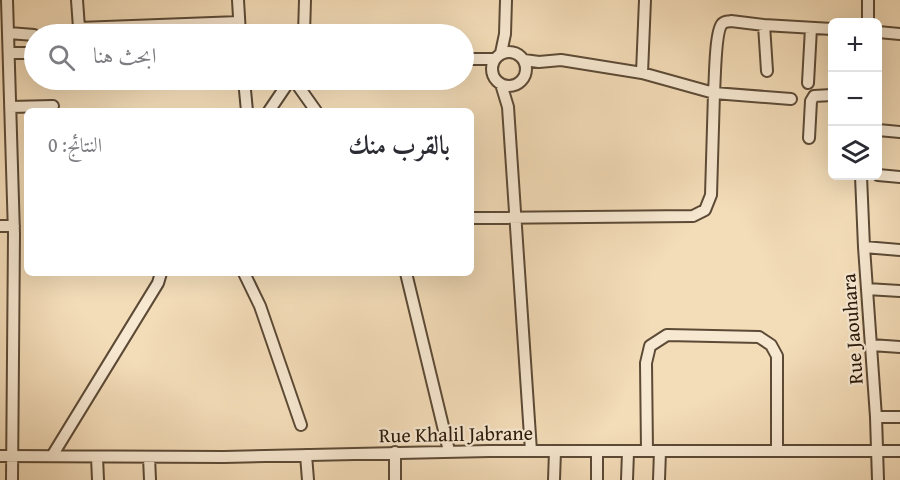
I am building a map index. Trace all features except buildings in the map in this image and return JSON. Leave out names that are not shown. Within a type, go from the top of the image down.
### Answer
[{"type":"street","points":[[7,0],[9,33],[5,86],[10,107],[5,131],[13,182],[14,230],[12,480]]},
{"type":"street","points":[[75,24],[77,0]]},
{"type":"street","points":[[202,24],[239,22],[238,0]]},
{"type":"street","points":[[304,0],[304,24]]},
{"type":"street","points":[[492,74],[492,66],[502,54],[506,0]]},
{"type":"street","points":[[642,73],[645,0]]},
{"type":"street","points":[[868,0],[868,18]]},
{"type":"street","points":[[474,218],[693,216],[705,210],[711,195],[716,50],[722,24],[731,21],[828,29]]},
{"type":"street","points":[[764,25],[766,71]]},
{"type":"street","points":[[808,83],[811,28]]},
{"type":"street","points":[[882,32],[900,34]]},
{"type":"street","points":[[9,33],[24,34]]},
{"type":"street","points":[[6,56],[24,54]]},
{"type":"street","points":[[474,59],[502,54],[519,54],[525,66],[522,80],[514,85],[501,84],[492,74],[474,64]]},
{"type":"street","points":[[525,66],[561,60],[642,73],[714,93],[791,99]]},
{"type":"street","points":[[501,84],[508,107],[531,451]]},
{"type":"street","points":[[508,107],[514,85]]},
{"type":"street","points":[[245,90],[247,108]]},
{"type":"street","points":[[271,108],[285,90]]},
{"type":"street","points":[[300,90],[314,108]]},
{"type":"street","points":[[809,138],[811,101],[814,96],[828,95]]},
{"type":"street","points":[[10,107],[53,106]]},
{"type":"street","points":[[882,130],[900,132]]},
{"type":"street","points":[[882,175],[900,177]]},
{"type":"street","name":"Rue Jaouhara","points":[[861,180],[878,480]]},
{"type":"street","points":[[0,182],[13,182]]},
{"type":"street","points":[[0,226],[24,233]]},
{"type":"street","points":[[864,248],[900,250]]},
{"type":"street","points":[[245,276],[260,306],[301,425]]},
{"type":"street","points":[[406,276],[449,451]]},
{"type":"street","points":[[52,456],[159,278]]},
{"type":"street","points":[[867,289],[900,291]]},
{"type":"street","points":[[647,451],[646,363],[650,346],[667,335],[759,337],[771,345],[777,356],[777,451]]},
{"type":"street","points":[[872,345],[900,347]]},
{"type":"street","points":[[876,417],[900,417]]},
{"type":"street","name":"Rue Khalil Jabrane","points":[[0,456],[149,457],[449,451],[900,452]]},
{"type":"street","points":[[554,480],[555,451]]},
{"type":"street","points":[[659,480],[660,451]]},
{"type":"street","points":[[395,452],[395,480]]},
{"type":"street","points":[[597,452],[597,480]]},
{"type":"street","points":[[627,480],[628,452]]},
{"type":"street","points":[[306,455],[308,480]]},
{"type":"street","points":[[97,457],[98,480]]},
{"type":"street","points":[[149,457],[150,480]]}]
